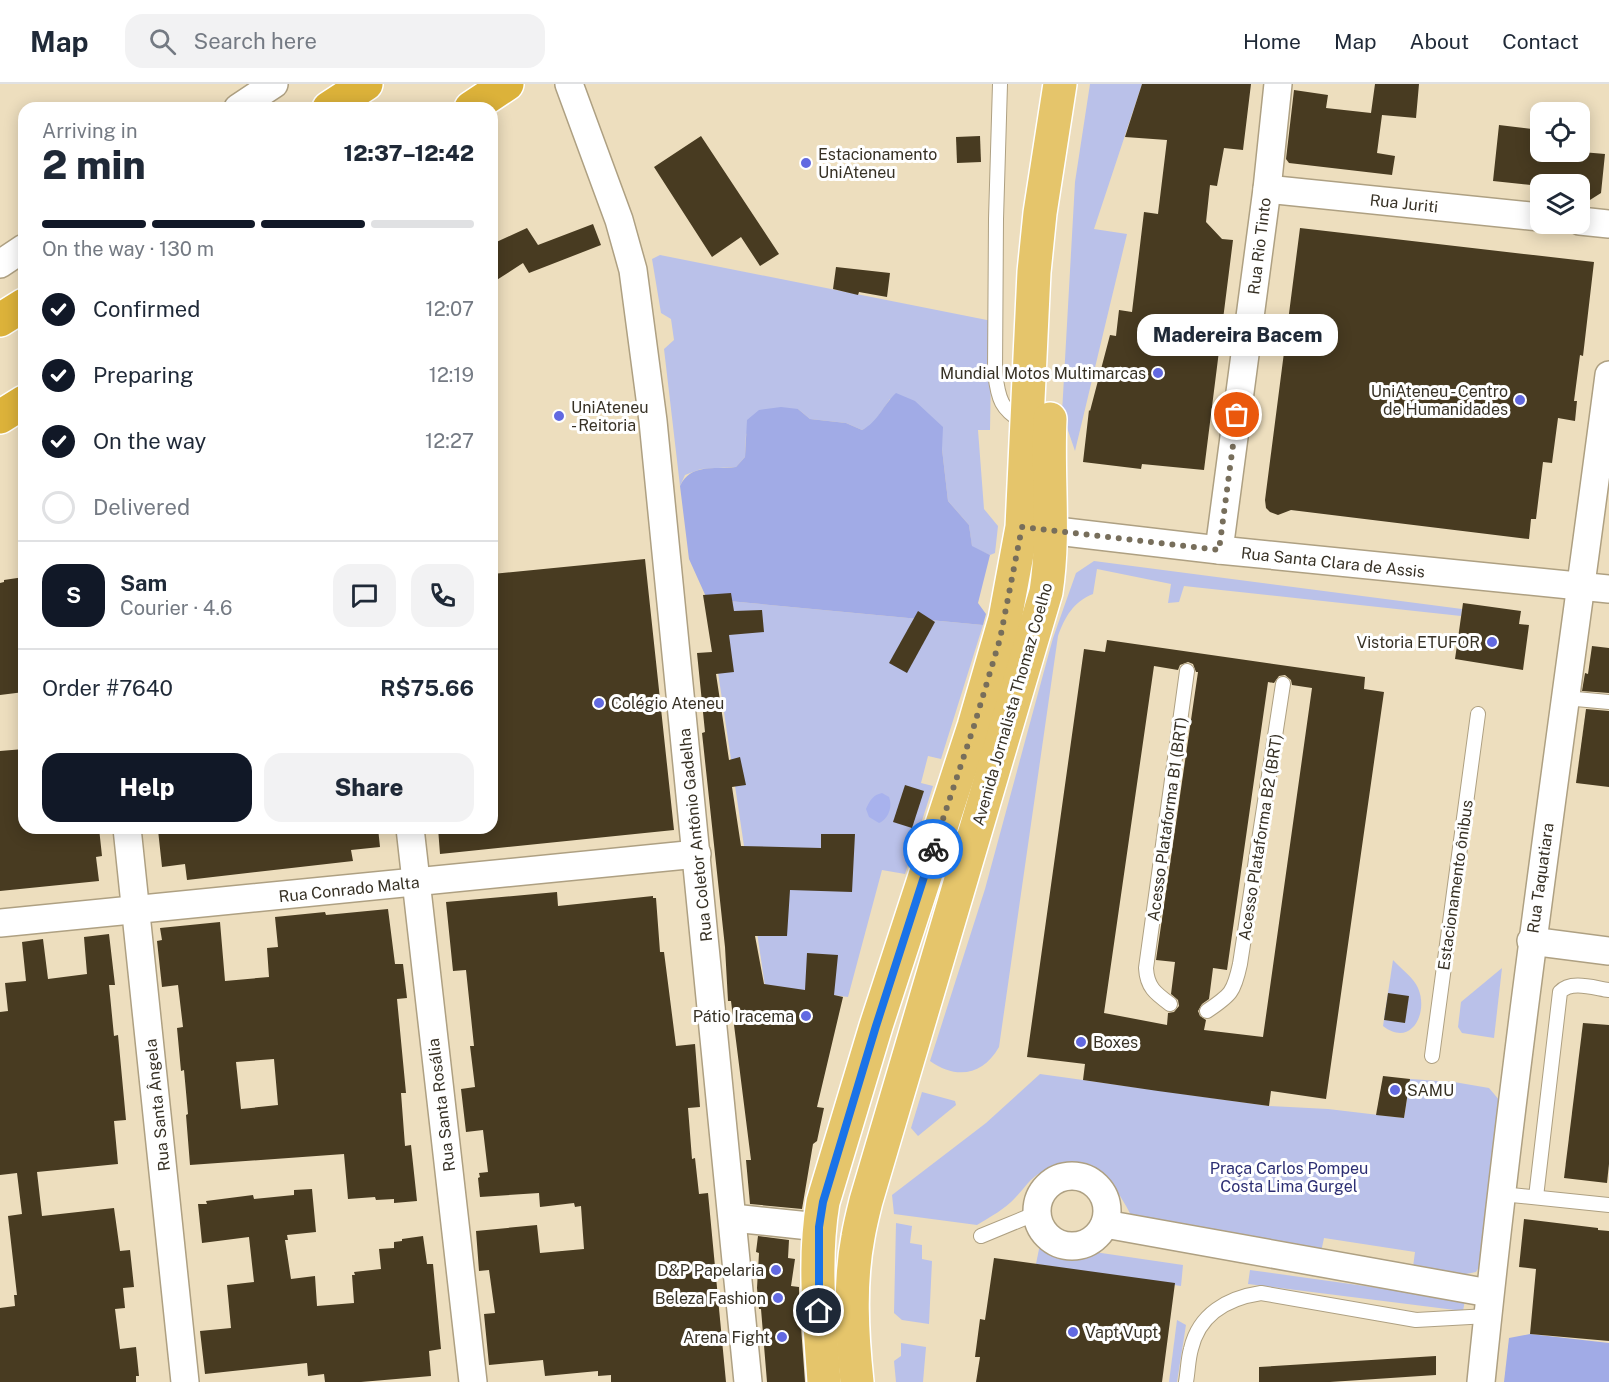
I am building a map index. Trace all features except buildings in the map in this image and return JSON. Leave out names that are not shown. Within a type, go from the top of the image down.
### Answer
[{"type":"highway","points":[[338,102],[366,84]]},
{"type":"highway","points":[[480,102],[507,84]]},
{"type":"highway","points":[[0,320],[18,309]]},
{"type":"highway","points":[[0,417],[18,406]]},
{"type":"main road","name":"Avenida Jornalista Thomaz Coelho","points":[[856,1382],[854,1284],[857,1239],[868,1194],[1046,592],[1037,529],[1028,425],[1034,272],[1040,213],[1060,84]]},
{"type":"main road","name":"Avenida Jornalista Thomaz Coelho","points":[[824,1382],[819,1311],[819,1227],[831,1172],[1037,529],[1048,456],[1058,226],[1080,84]]},
{"type":"street","points":[[247,102],[274,84]]},
{"type":"street","name":"Rua Coletor Antônio Gadelha","points":[[569,84],[615,209],[633,270],[653,421],[748,1382]]},
{"type":"street","name":"Rua Rio Tinto","points":[[1219,550],[1278,84]]},
{"type":"street","name":"Rua Juriti","points":[[1266,189],[1530,216]]},
{"type":"street","points":[[1590,222],[1609,224]]},
{"type":"street","points":[[0,264],[18,252]]},
{"type":"street","name":"Rua Taquatiara","points":[[1481,1382],[1531,941],[1609,375]]},
{"type":"street","name":"Rua Santa Clara de Assis","points":[[1037,529],[1219,550],[1609,589]]},
{"type":"street","name":"Rua Santa Ângela","points":[[128,834],[185,1382]]},
{"type":"street","name":"Rua Santa Rosália","points":[[411,834],[473,1382]]},
{"type":"street","name":"Rua Conrado Malta","points":[[0,923],[697,854]]},
{"type":"street","points":[[1531,941],[1609,951]]},
{"type":"street","points":[[1072,1175],[1093,1183],[1101,1191],[1106,1201],[1105,1224],[1099,1234],[1090,1242],[1079,1246],[1066,1247],[1046,1235],[1039,1225],[1037,1213],[1038,1201],[1043,1190],[1052,1182],[1072,1175]]},
{"type":"street","points":[[733,1218],[819,1227]]},
{"type":"street","points":[[1105,1224],[1489,1305]]},
{"type":"lane","points":[[1000,84],[995,372],[998,395],[1005,409],[1028,425]]},
{"type":"lane","name":"Acesso Plataforma B1 (BRT)","points":[[1170,1004],[1152,990],[1147,979],[1146,968],[1187,671]]},
{"type":"lane","name":"Acesso Plataforma B2 (BRT)","points":[[1207,1011],[1224,1000],[1233,990],[1240,964],[1283,684]]},
{"type":"lane","points":[[1565,698],[1609,702]]},
{"type":"lane","name":"Estacionamento ônibus","points":[[1432,1056],[1478,714]]},
{"type":"lane","points":[[1536,1197],[1560,992],[1564,987],[1573,986],[1609,990]]},
{"type":"lane","points":[[1502,1194],[1609,1205]]},
{"type":"lane","points":[[981,1236],[1037,1213]]},
{"type":"lane","points":[[1186,1382],[1191,1348],[1201,1324],[1218,1309],[1239,1296],[1261,1293],[1416,1320],[1489,1305]]},
{"type":"green space","points":[[1090,84],[1142,84],[1094,229],[1127,234],[1075,451],[1062,413],[1075,182]]},
{"type":"green space","points":[[660,255],[992,321],[990,430],[978,430],[984,509],[998,526],[995,553],[990,555],[972,547],[969,525],[948,501],[942,427],[931,417],[890,399],[872,425],[862,430],[846,423],[810,419],[798,409],[746,434],[745,457],[736,467],[701,469],[685,475],[680,486],[664,349],[674,340],[671,319],[661,313],[652,259]]},
{"type":"green space","points":[[1094,561],[1462,609],[1461,616],[1184,586],[1179,602],[1168,603],[1171,584],[1097,569],[1093,594],[1075,606],[1058,636],[999,1047],[985,1064],[977,1069],[969,1072],[950,1071],[930,1061],[985,889],[1053,638],[1076,573]]},
{"type":"green space","points":[[707,599],[983,625],[941,759],[928,756],[921,783],[933,786],[905,874],[882,870],[848,997],[765,986]]},
{"type":"green space","points":[[1393,960],[1413,981],[1421,998],[1419,1017],[1415,1025],[1402,1033],[1393,1032],[1383,1026]]},
{"type":"green space","points":[[1502,968],[1494,1038],[1462,1033],[1458,1027],[1461,1002]]},
{"type":"green space","name":"Praça Carlos Pompeu Costa Lima Gurgel","points":[[1040,1074],[1269,1106],[1328,1109],[1404,1118],[1410,1079],[1454,1082],[1489,1088],[1500,1101],[1479,1267],[1476,1272],[1461,1275],[1413,1267],[1415,1252],[1324,1238],[1321,1252],[1132,1217],[1117,1192],[1105,1179],[1091,1172],[1066,1167],[1049,1169],[1038,1174],[1007,1206],[977,1225],[894,1214],[892,1195],[986,1123]]},
{"type":"green space","points":[[922,1092],[955,1101],[956,1105],[918,1136],[911,1128]]},
{"type":"green space","points":[[896,1223],[912,1226],[910,1243],[922,1245],[922,1259],[932,1261],[929,1324],[902,1320],[894,1313]]},
{"type":"green space","points":[[1040,1244],[1183,1265],[1181,1286],[1036,1264]]},
{"type":"green space","points":[[1250,1270],[1465,1300],[1463,1311],[1248,1284]]},
{"type":"green space","points":[[1177,1320],[1186,1325],[1177,1382],[1169,1382]]},
{"type":"green space","points":[[901,1343],[926,1347],[923,1382],[896,1382],[894,1361],[901,1356]]},
{"type":"shaded area","points":[[896,393],[915,401],[943,427],[942,449],[948,501],[969,525],[972,546],[990,555],[978,603],[986,614],[983,625],[707,599],[689,559],[680,486],[685,479],[690,474],[703,469],[736,467],[745,457],[747,420],[759,410],[781,407],[798,409],[810,419],[846,423],[862,430],[872,423]]},
{"type":"shaded area","points":[[882,793],[889,797],[890,809],[887,816],[879,823],[869,817],[866,809],[872,798]]},
{"type":"shaded area","points":[[1530,1334],[1609,1343],[1609,1382],[1504,1382],[1509,1338]]},
{"type":"way so far","points":[[933,849],[1000,639],[1022,527],[1219,550],[1237,415]]},
{"type":"place","name":"Estacionamento UniAteneu","points":[[806,163]]},
{"type":"place","name":"Mundial Motos Multimarcas","points":[[1158,373]]},
{"type":"place","name":"UniAteneu - Centro de Humanidades","points":[[1520,400]]},
{"type":"place","name":"Madereira Bacem","points":[[1237,415]]},
{"type":"place","name":"UniAteneu - Reitoria","points":[[559,416]]},
{"type":"place","name":"Vistoria ETUFOR","points":[[1492,642]]},
{"type":"place","name":"Colégio Ateneu","points":[[599,703]]},
{"type":"place","name":"Pátio Iracema","points":[[806,1016]]},
{"type":"place","name":"Boxes","points":[[1081,1042]]},
{"type":"place","name":"SAMU","points":[[1395,1090]]},
{"type":"place","name":"D&P Papelaria","points":[[776,1270]]},
{"type":"place","name":"Beleza Fashion","points":[[778,1298]]},
{"type":"place","name":"Vapt Vupt","points":[[1073,1332]]},
{"type":"place","name":"Arena Fight","points":[[782,1337]]},
{"type":"route","points":[[819,1311],[819,1227],[823,1202],[933,849]]}]
